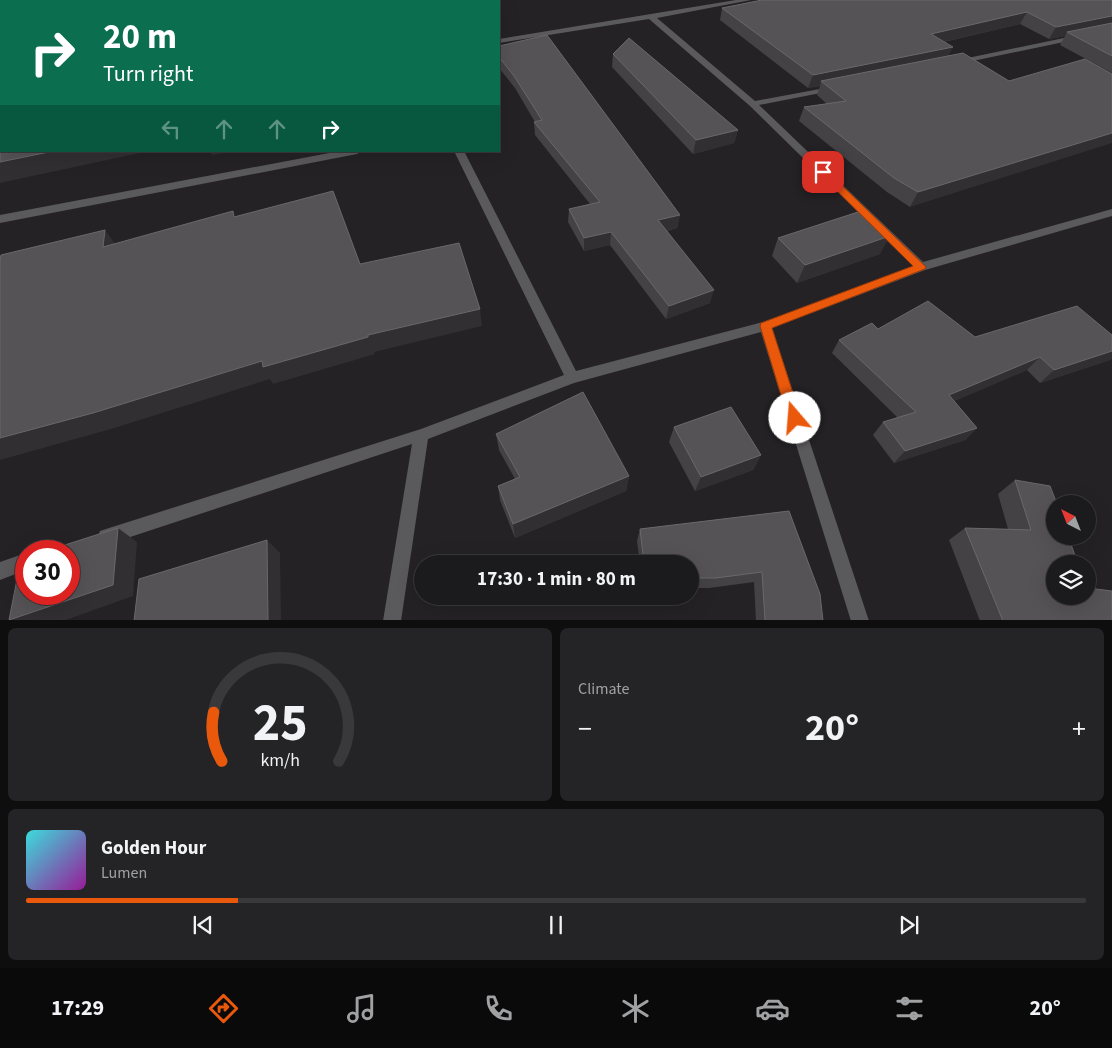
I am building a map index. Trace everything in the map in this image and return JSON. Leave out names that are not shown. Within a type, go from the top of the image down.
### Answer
[{"type":"street","points":[[500,41],[748,0]]},
{"type":"street","points":[[650,17],[753,104],[921,267]]},
{"type":"street","points":[[947,64],[1112,30]]},
{"type":"street","points":[[753,104],[840,86]]},
{"type":"street","points":[[0,219],[352,152]]},
{"type":"street","points":[[459,152],[572,378]]},
{"type":"street","points":[[90,542],[421,435],[572,378],[765,326],[921,267],[1112,212]]},
{"type":"street","points":[[765,326],[860,620]]},
{"type":"street","points":[[392,620],[421,435]]},
{"type":"street","points":[[0,571],[15,566]]},
{"type":"building","points":[[762,0],[1112,0],[1112,16],[1056,27],[1027,12],[931,34],[953,47],[813,75],[722,8]]},
{"type":"building","points":[[1112,23],[1112,56],[1067,32]]},
{"type":"building","points":[[547,35],[680,215],[658,220],[714,290],[669,306],[611,232],[584,238],[569,209],[600,202],[534,122],[542,120],[514,76],[500,58],[500,46]]},
{"type":"building","points":[[629,38],[738,130],[696,140],[613,54]]},
{"type":"building","points":[[963,53],[1009,81],[1085,59],[1112,74],[1112,133],[918,192],[894,178],[804,107],[846,101],[821,81]]},
{"type":"building","points":[[0,152],[49,152],[0,162]]},
{"type":"building","points":[[333,191],[360,264],[459,243],[480,309],[368,335],[368,337],[263,367],[262,361],[93,413],[0,438],[1,255],[105,230],[103,247],[233,211],[234,217]]},
{"type":"building","points":[[861,211],[890,236],[805,265],[778,238]]},
{"type":"building","points":[[928,301],[975,337],[1077,306],[1112,335],[1112,351],[1054,370],[1040,357],[949,395],[977,428],[905,451],[883,422],[916,412],[839,340],[872,323],[878,329]]},
{"type":"building","points":[[583,392],[629,476],[513,524],[498,486],[520,477],[496,434]]},
{"type":"building","points":[[731,407],[761,455],[701,477],[674,427]]},
{"type":"building","points":[[1015,480],[1050,486],[1054,495],[1046,495],[1046,545],[1071,545],[1075,555],[1046,555],[1046,605],[1096,605],[1096,589],[1112,591],[1112,620],[1003,620],[965,528],[1031,530]]},
{"type":"building","points":[[789,511],[820,594],[823,620],[765,620],[762,572],[716,578],[699,578],[699,555],[643,555],[640,529]]},
{"type":"building","points":[[118,528],[113,585],[80,596],[80,540]]},
{"type":"building","points":[[267,540],[268,620],[134,620],[139,579]]},
{"type":"building","points":[[15,590],[15,605],[54,605],[9,620]]},
{"type":"route","points":[[795,418],[765,326],[921,267],[823,172]]}]
